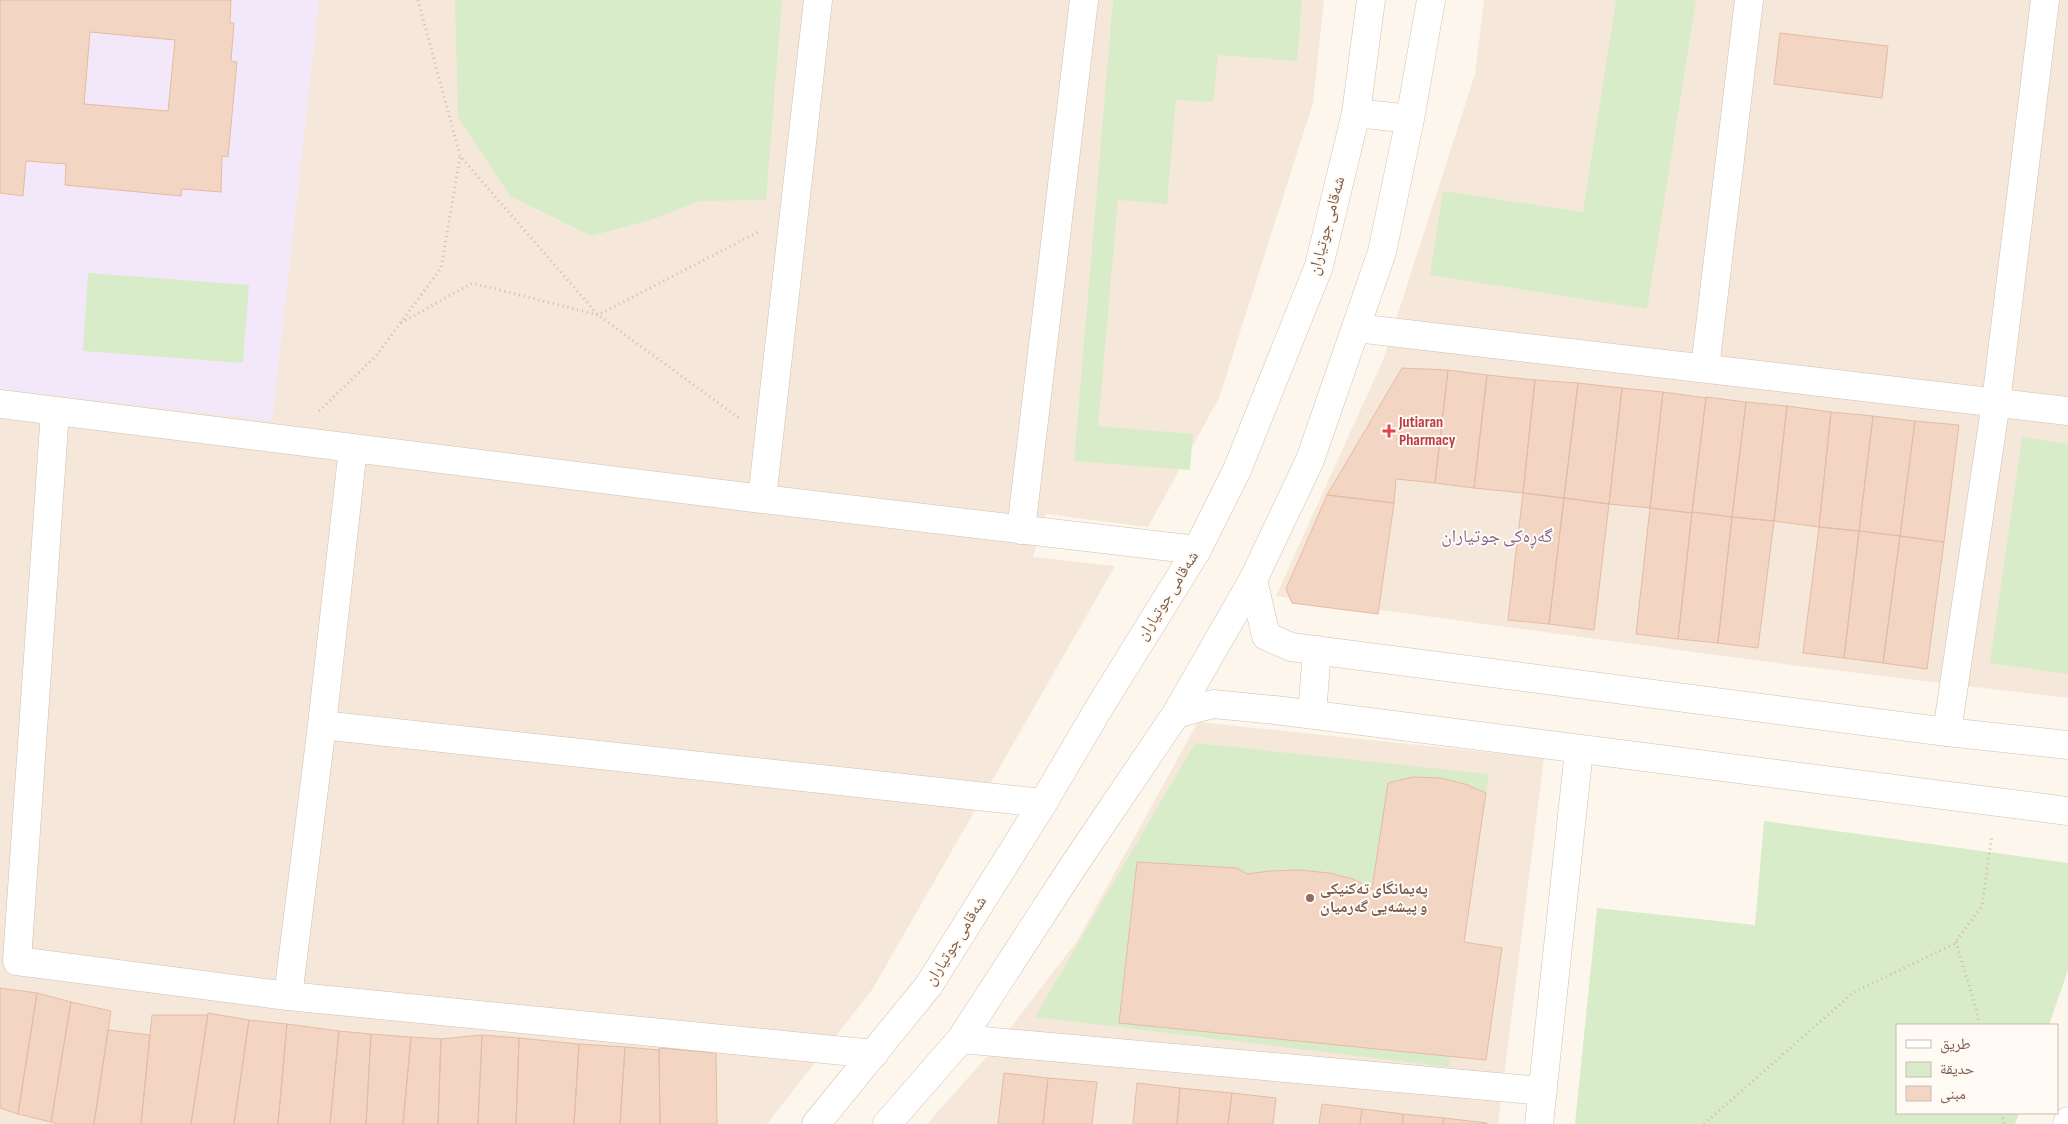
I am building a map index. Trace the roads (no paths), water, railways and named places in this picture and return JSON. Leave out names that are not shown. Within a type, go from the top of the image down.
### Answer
[{"type":"street","points":[[762,499],[818,0]]},
{"type":"street","points":[[1021,530],[1084,0]]},
{"type":"street","name":"شەقامی جوتیاران","points":[[816,1124],[929,984],[1043,803],[1102,703],[1197,550],[1237,470],[1319,266],[1356,113],[1371,0]]},
{"type":"street","points":[[887,1124],[961,1039],[1072,868],[1176,714],[1253,580],[1310,460],[1382,252],[1410,119],[1431,0]]},
{"type":"street","points":[[1704,368],[1749,0]]},
{"type":"street","points":[[1947,732],[1996,402],[2045,0]]},
{"type":"street","points":[[1356,113],[1410,119]]},
{"type":"street","points":[[1356,328],[2068,411]]},
{"type":"street","points":[[0,404],[762,499],[1197,550]]},
{"type":"street","points":[[55,411],[17,961],[288,996],[874,1054]]},
{"type":"street","points":[[288,996],[322,725],[353,448]]},
{"type":"street","points":[[1253,580],[1266,636],[1291,647],[1947,732],[2068,745]]},
{"type":"street","points":[[1312,714],[1317,650]]},
{"type":"street","points":[[1176,714],[1212,704],[1312,714],[1579,750],[2068,811]]},
{"type":"street","points":[[322,725],[1043,803]]},
{"type":"street","points":[[1539,1124],[1579,750]]},
{"type":"street","points":[[961,1039],[1542,1091]]},
{"type":"place","name":"Jutiaran Pharmacy","points":[[1389,431]]},
{"type":"place","name":"پەیمانگای تەکنیکی و پیشەیی گەرمیان","points":[[1310,898]]},
{"type":"district","name":"گەڕەکی جوتیاران","points":[[1497,536]]}]
